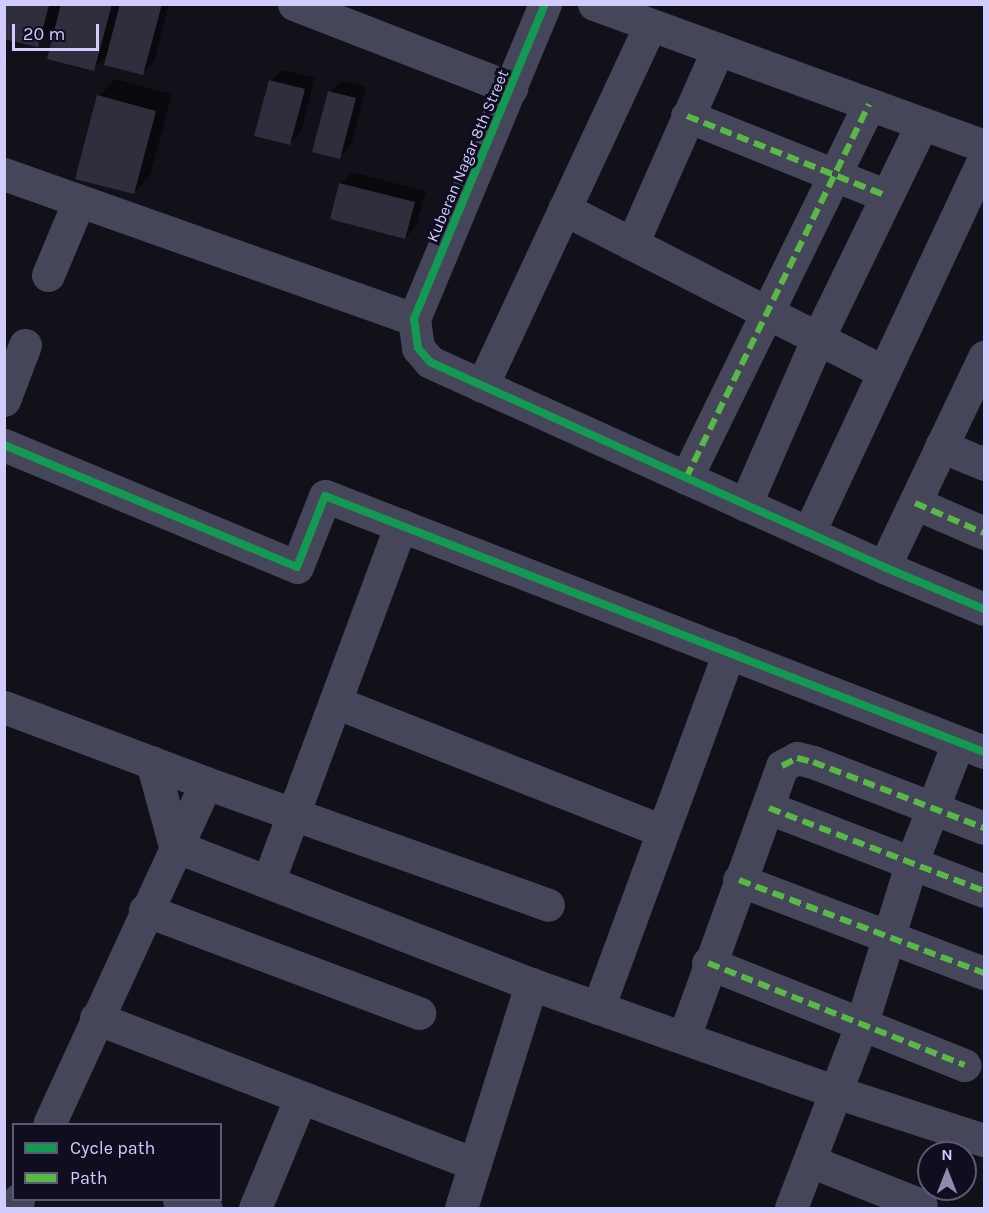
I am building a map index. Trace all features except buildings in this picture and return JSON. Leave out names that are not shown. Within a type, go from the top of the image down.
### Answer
[{"type":"street","points":[[294,4],[511,88]]},
{"type":"street","name":"Kuberan Nagar 8th Street","points":[[414,319],[545,4]]},
{"type":"street","points":[[594,4],[984,146]]},
{"type":"street","points":[[482,386],[650,25]]},
{"type":"street","points":[[632,244],[718,50]]},
{"type":"street","points":[[686,478],[833,172],[869,104]]},
{"type":"street","points":[[687,116],[833,172],[887,196]]},
{"type":"street","points":[[745,505],[818,338],[922,124]]},
{"type":"street","points":[[809,532],[984,158]]},
{"type":"street","points":[[4,174],[414,319],[418,348],[430,362],[884,567],[984,609]]},
{"type":"street","points":[[48,275],[79,201]]},
{"type":"street","points":[[564,209],[884,372]]},
{"type":"street","points":[[4,400],[26,345]]},
{"type":"street","points":[[884,567],[984,357]]},
{"type":"street","points":[[4,445],[297,567],[325,496],[971,747],[932,807],[911,864],[861,1026],[791,1209]]},
{"type":"street","points":[[941,446],[984,464]]},
{"type":"street","points":[[915,503],[984,533]]},
{"type":"street","points":[[268,882],[401,525]]},
{"type":"street","points":[[598,1008],[729,652]]},
{"type":"street","points":[[336,702],[662,831]]},
{"type":"street","points":[[4,707],[206,783],[548,905]]},
{"type":"street","points":[[684,1037],[708,963],[769,808],[782,766],[798,758],[984,828]]},
{"type":"street","points":[[152,762],[175,846]]},
{"type":"street","points":[[50,1123],[145,910],[206,783]]},
{"type":"street","points":[[769,808],[984,891]]},
{"type":"street","points":[[175,846],[531,984],[836,1092],[984,1140]]},
{"type":"street","points":[[739,880],[984,973]]},
{"type":"street","points":[[145,910],[419,1013]]},
{"type":"street","points":[[708,963],[861,1026],[964,1065]]},
{"type":"street","points":[[461,1209],[531,984]]},
{"type":"street","points":[[96,1018],[475,1164]]},
{"type":"street","points":[[255,1209],[301,1097]]},
{"type":"street","points":[[810,1161],[921,1205]]},
{"type":"street","points":[[182,1201],[206,1209]]},
{"type":"marked path","points":[[686,478],[869,104]]},
{"type":"marked path","points":[[687,116],[887,196]]},
{"type":"marked path","points":[[915,503],[984,533]]},
{"type":"marked path","points":[[782,766],[797,758],[813,762],[984,828]]},
{"type":"marked path","points":[[769,808],[984,891]]},
{"type":"marked path","points":[[739,880],[984,973]]},
{"type":"marked path","points":[[708,963],[964,1065]]},
{"type":"cycle path","points":[[545,4],[414,319],[418,348],[430,362],[884,567],[984,609]]},
{"type":"cycle path","points":[[4,445],[297,567],[325,496],[984,752]]}]
